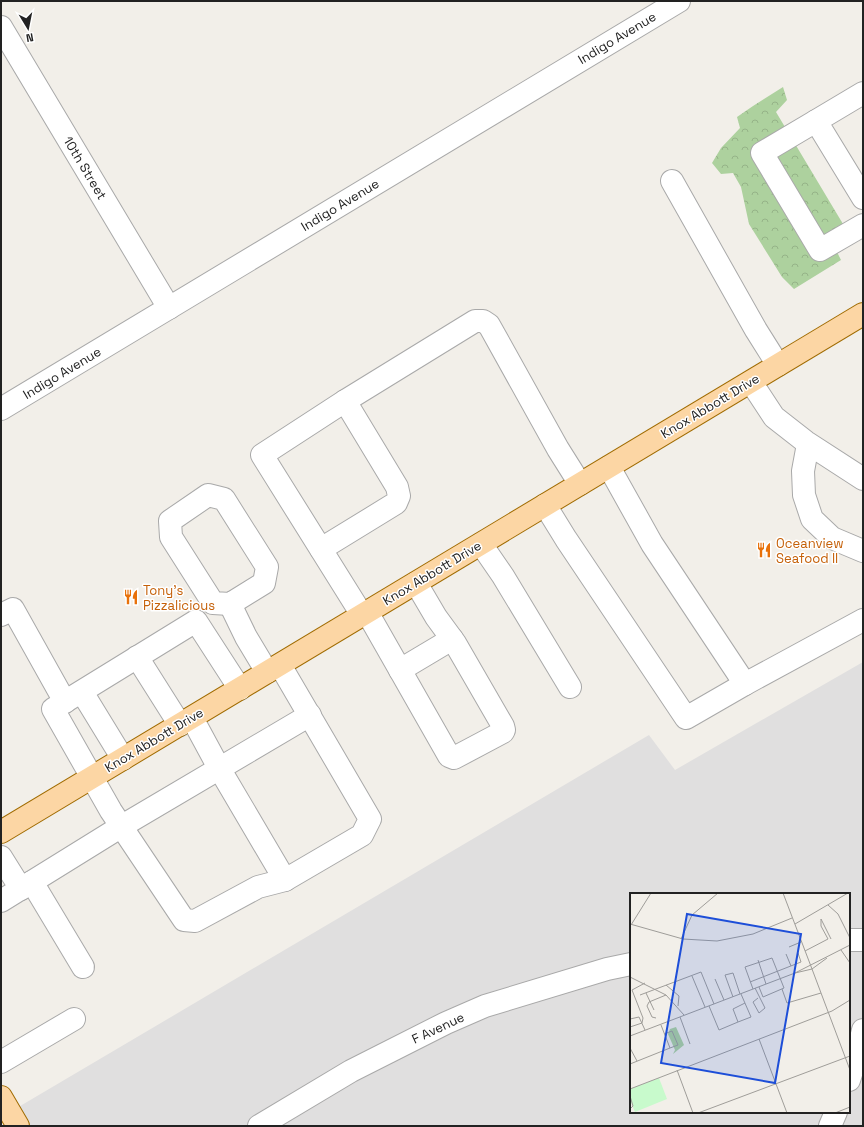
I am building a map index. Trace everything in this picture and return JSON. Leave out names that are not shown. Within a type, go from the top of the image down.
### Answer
[{"type":"main road","name":"Knox Abbott Drive","points":[[1,832],[863,314]]},
{"type":"main road","points":[[1,1097],[18,1126]]},
{"type":"street","name":"Indigo Avenue","points":[[1,409],[679,1]]},
{"type":"street","name":"10th Street","points":[[1,27],[169,308]]},
{"type":"street","points":[[863,93],[762,154],[820,250],[863,225]]},
{"type":"street","points":[[816,121],[863,198]]},
{"type":"street","points":[[672,181],[756,330],[778,365]]},
{"type":"street","points":[[416,583],[452,639],[504,730],[454,758],[449,756],[400,670],[262,455],[345,401],[475,321],[483,321],[489,325],[558,449],[580,484]]},
{"type":"street","points":[[751,382],[774,417],[808,444],[863,479]]},
{"type":"street","points":[[321,549],[396,503],[399,496],[397,487],[345,401]]},
{"type":"street","points":[[808,444],[803,471],[804,495],[812,519],[832,538],[863,551]]},
{"type":"street","points":[[609,467],[652,544],[745,684]]},
{"type":"street","points":[[208,495],[224,499],[267,568],[264,583],[230,604],[213,602],[170,537],[170,521],[208,495]]},
{"type":"street","points":[[545,505],[686,718],[863,620]]},
{"type":"street","points":[[481,544],[503,576],[570,687]]},
{"type":"street","points":[[230,604],[246,637],[274,668],[310,715],[370,819],[362,835],[285,880],[258,887],[195,921],[184,920],[92,778],[53,709],[196,621],[240,689]]},
{"type":"street","points":[[1,615],[13,609],[73,697],[124,759]]},
{"type":"street","points":[[400,670],[452,639]]},
{"type":"street","points":[[137,657],[186,721],[219,768],[285,880]]},
{"type":"street","points":[[1,901],[122,826],[310,715]]},
{"type":"street","points":[[1,857],[27,885],[82,967]]},
{"type":"street","points":[[850,940],[863,940]]},
{"type":"street","name":"F Avenue","points":[[259,1126],[352,1071],[446,1022],[493,1004],[607,969],[630,964]]},
{"type":"street","points":[[1,1062],[74,1019]]},
{"type":"street","points":[[850,1077],[863,1030]]},
{"type":"street","points":[[830,1126],[836,1113]]},
{"type":"shaded area","points":[[863,662],[863,1126],[18,1126],[10,1112],[649,735],[675,770]]},
{"type":"green space","points":[[783,87],[787,100],[776,112],[843,224],[828,234],[841,260],[794,289],[782,277],[749,224],[741,187],[733,173],[721,174],[712,163],[721,148],[740,128],[737,117]]},
{"type":"place","name":"Oceanview Seafood II","points":[[764,550]]},
{"type":"place","name":"Tony's Pizzalicious","points":[[131,597]]}]
